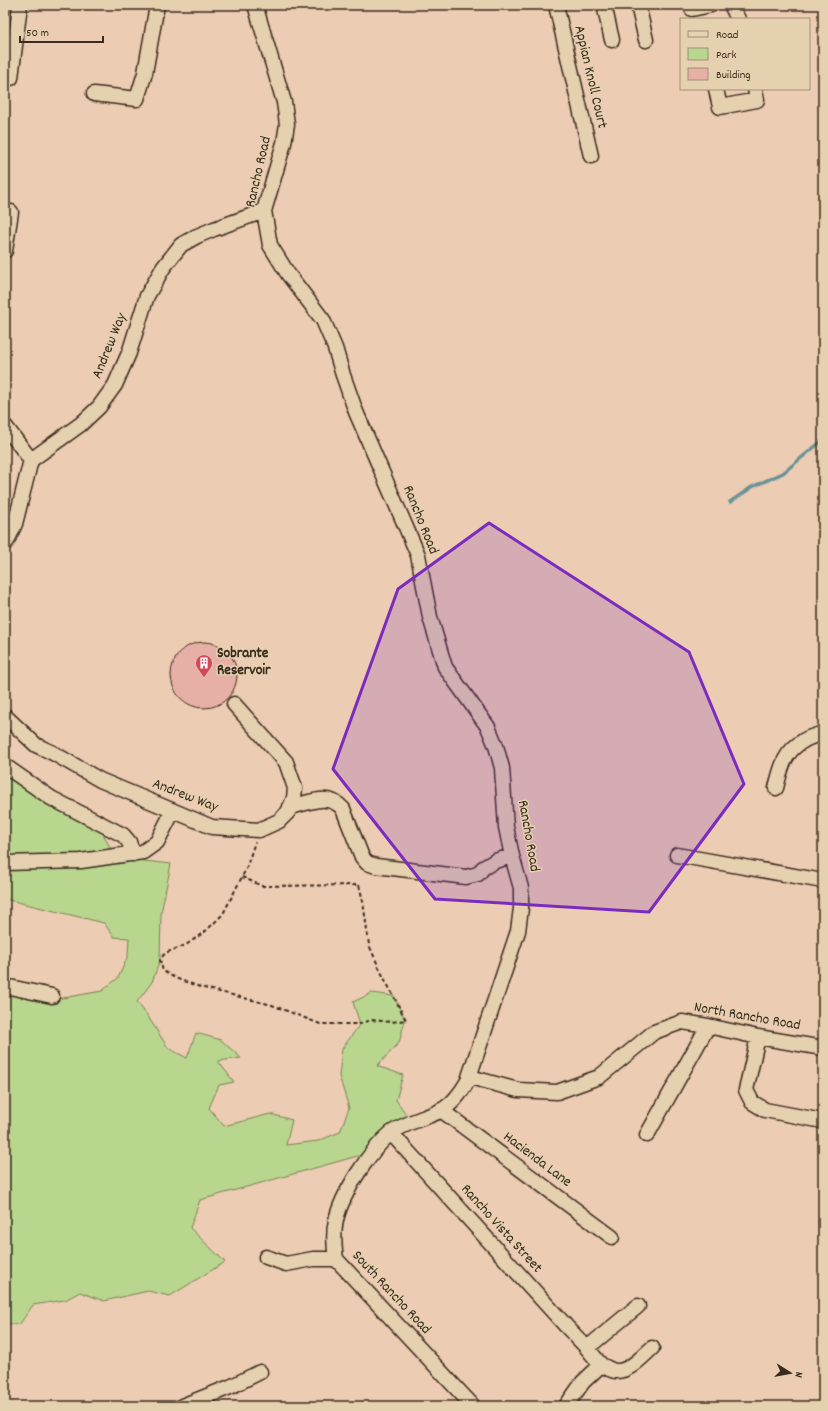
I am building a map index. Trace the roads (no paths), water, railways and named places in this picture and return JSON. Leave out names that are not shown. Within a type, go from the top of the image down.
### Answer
[{"type":"street","points":[[11,78],[20,5]]},
{"type":"street","points":[[94,94],[137,99],[146,73],[157,5]]},
{"type":"street","name":"Rancho Road","points":[[255,5],[284,102],[286,124],[284,143],[264,211],[270,245],[288,274],[323,320],[335,348],[356,412],[418,555],[430,617],[445,667],[488,727],[496,746],[502,768],[506,826],[512,856],[521,888],[521,908],[518,932],[470,1077]]},
{"type":"street","name":"Appian Knoll Court","points":[[556,5],[591,156]]},
{"type":"street","points":[[604,5],[612,40]]},
{"type":"street","points":[[638,5],[646,40]]},
{"type":"street","points":[[691,5],[692,9],[711,5]]},
{"type":"street","points":[[731,5],[738,18]]},
{"type":"street","points":[[716,90],[720,107],[757,100],[755,90]]},
{"type":"street","name":"Andrew Way","points":[[31,460],[81,424],[99,407],[115,385],[126,360],[147,296],[163,268],[181,245],[214,229],[264,211]]},
{"type":"street","points":[[5,251],[11,212]]},
{"type":"street","points":[[5,426],[31,460],[15,524],[5,543]]},
{"type":"street","points":[[234,704],[286,762],[295,788],[294,798],[290,807]]},
{"type":"street","name":"Andrew Way","points":[[5,716],[36,744],[100,780],[212,827],[260,830],[279,820],[288,812],[290,807]]},
{"type":"street","points":[[776,788],[781,768],[788,753],[803,741],[823,733]]},
{"type":"street","points":[[5,766],[51,798],[123,835],[129,842],[133,854]]},
{"type":"street","points":[[290,807],[325,799],[338,803],[343,809],[362,857],[367,863],[376,866],[466,877],[478,874],[483,868],[495,861],[512,856]]},
{"type":"street","points":[[5,863],[80,862],[143,852],[156,842],[173,811]]},
{"type":"street","points":[[678,855],[823,881]]},
{"type":"street","points":[[5,986],[52,996]]},
{"type":"street","name":"North Rancho Road","points":[[470,1077],[518,1090],[557,1092],[600,1077],[654,1032],[682,1022],[823,1048]]},
{"type":"street","points":[[647,1135],[708,1026]]},
{"type":"street","points":[[758,1037],[746,1090],[752,1102],[766,1110],[823,1121]]},
{"type":"street","name":"South Rancho Road","points":[[470,1077],[460,1094],[441,1110],[411,1121],[391,1133],[372,1152],[346,1194],[336,1219],[333,1238],[336,1259],[473,1406]]},
{"type":"street","name":"Hacienda Lane","points":[[441,1110],[612,1237]]},
{"type":"street","name":"Rancho Vista Street","points":[[391,1133],[601,1365]]},
{"type":"street","points":[[266,1257],[286,1264],[313,1259],[336,1259]]},
{"type":"street","points":[[587,1348],[638,1306]]},
{"type":"street","points":[[566,1406],[583,1382],[601,1365],[616,1371],[627,1368],[637,1363],[652,1348]]},
{"type":"street","points":[[182,1406],[230,1387],[260,1372]]},
{"type":"waterway","points":[[730,502],[752,487],[783,473],[823,440]]},
{"type":"place","name":"Sobrante Reservoir","points":[[204,678]]}]
